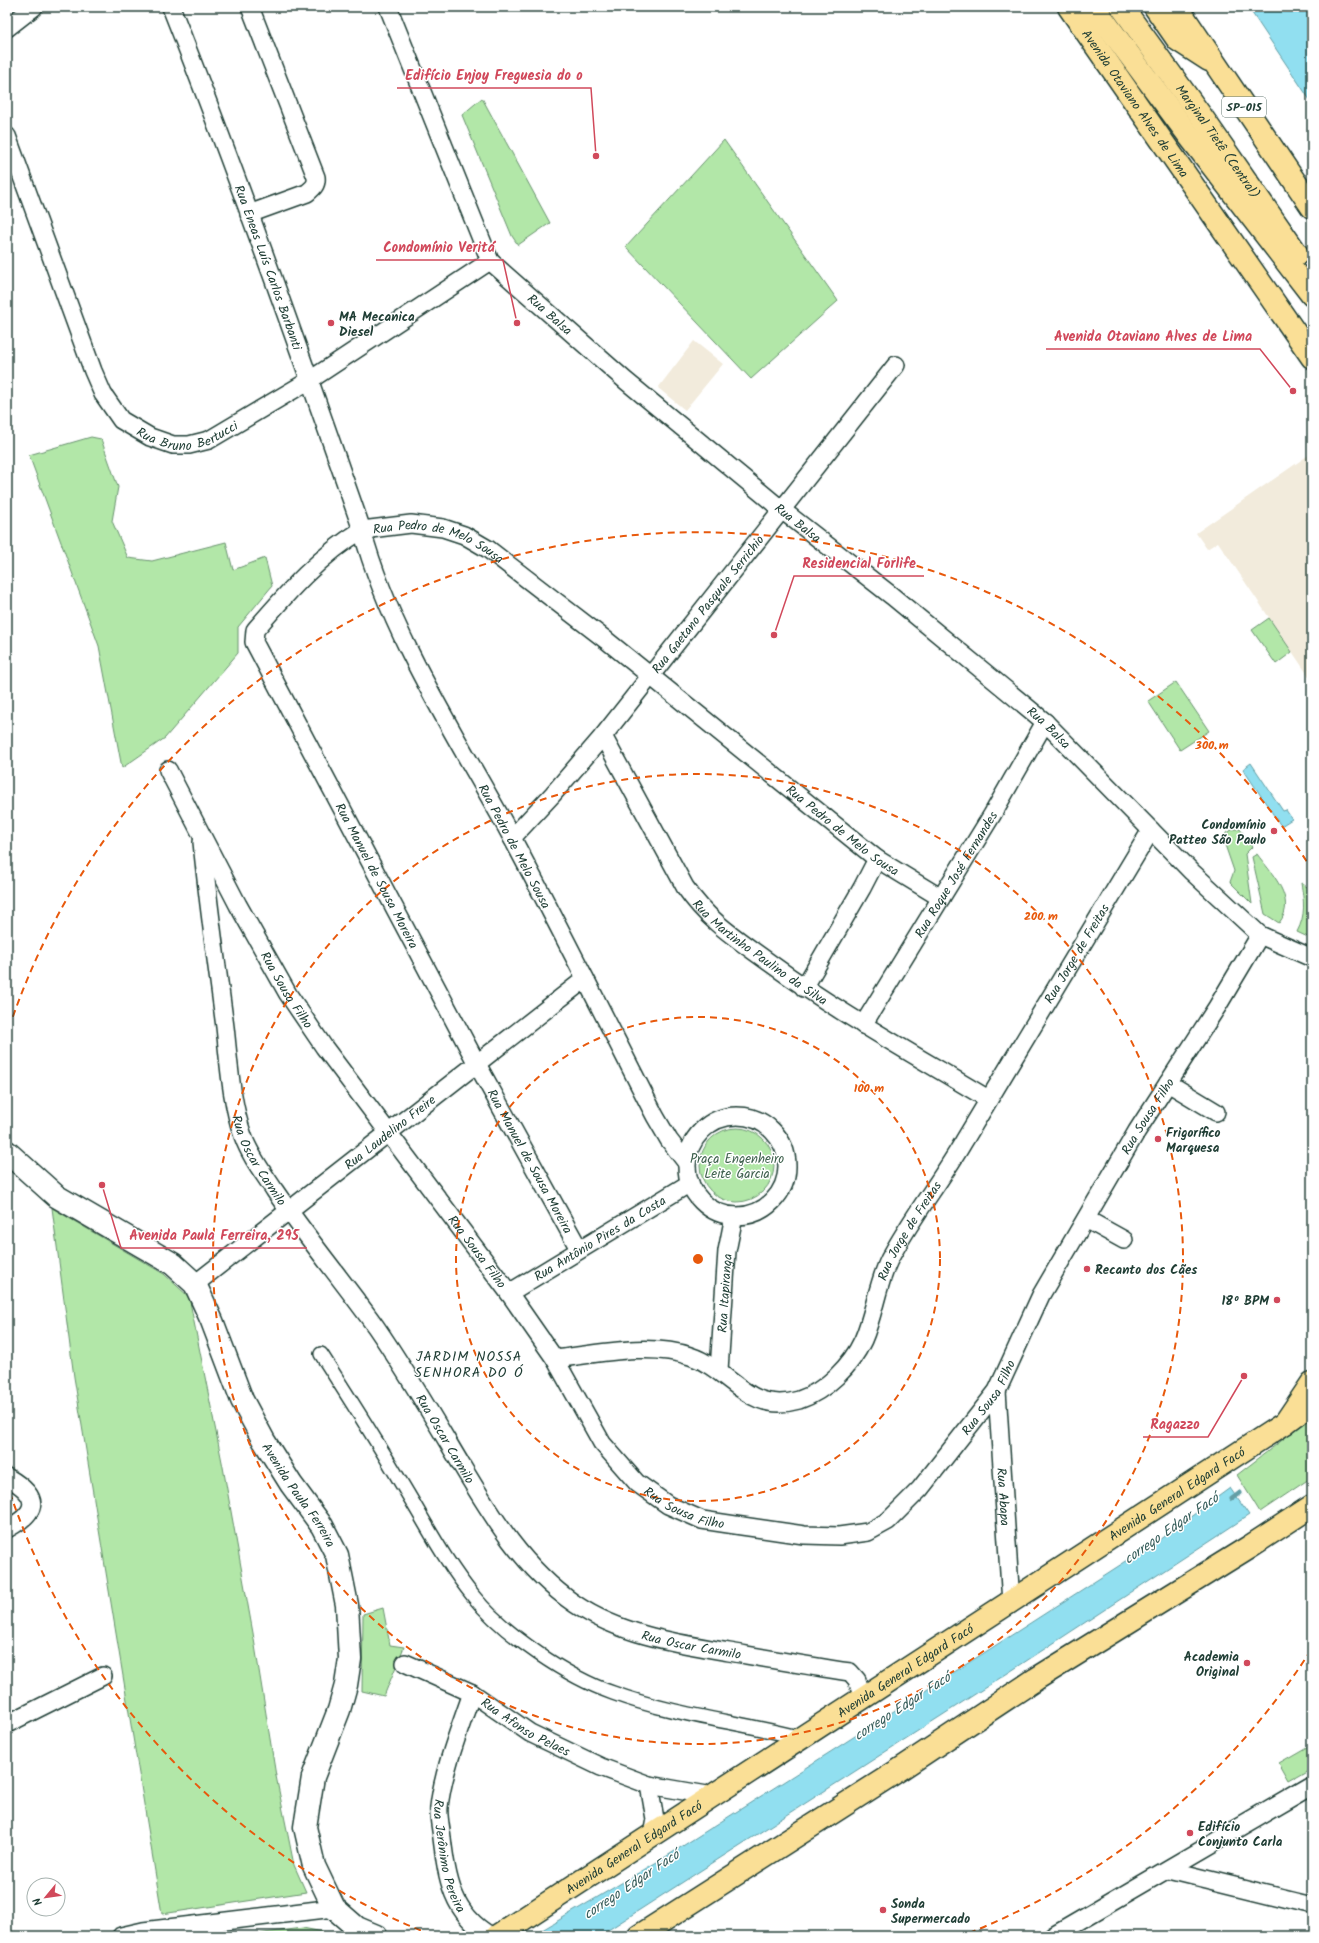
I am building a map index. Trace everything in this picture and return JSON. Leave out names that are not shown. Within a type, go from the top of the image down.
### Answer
[{"type":"main road","name":"Avenida Otaviano Alves de Lima","points":[[1069,7],[1312,357]]},
{"type":"main road","points":[[1094,7],[1199,149],[1312,295]]},
{"type":"main road","name":"Marginal Tietê (Central)","points":[[1122,7],[1204,120],[1312,277]]},
{"type":"main road","points":[[1155,7],[1178,40],[1214,63]]},
{"type":"main road","name":"SP-015","points":[[1178,7],[1214,63],[1312,207]]},
{"type":"main road","name":"Avenida Paula Ferreira","points":[[7,1152],[56,1196],[173,1264],[195,1284],[212,1321],[242,1400],[264,1441],[291,1484],[322,1526],[337,1555],[347,1605],[350,1659],[346,1685],[339,1710],[313,1777],[305,1827],[314,1866],[334,1908],[365,1933]]},
{"type":"main road","points":[[1285,1423],[1312,1383]]},
{"type":"main road","name":"Avenida General Edgard Facó","points":[[497,1936],[1011,1603],[1285,1423],[1312,1403]]},
{"type":"main road","points":[[639,1936],[899,1770],[1036,1679],[1249,1547],[1312,1506]]},
{"type":"street","points":[[7,28],[34,7]]},
{"type":"street","name":"Rua Eneas Luís Carlos Barbanti","points":[[171,7],[207,99],[310,380],[362,530]]},
{"type":"street","points":[[249,214],[307,193],[314,188],[316,182],[316,177],[250,7]]},
{"type":"street","name":"Rua Balsa","points":[[388,7],[490,260],[626,381],[782,510],[892,596],[1045,722],[1192,872],[1260,935],[1312,958]]},
{"type":"street","name":"Rua Bruno Bertucci","points":[[7,136],[93,371],[103,394],[121,420],[150,437],[173,445],[190,445],[209,440],[310,380],[490,260]]},
{"type":"street","name":"Rua Gaetano Pasquale Serrichio","points":[[512,838],[553,794],[603,736],[896,365]]},
{"type":"street","name":"Rua Pedro de Melo Sousa","points":[[686,1162],[669,1140],[655,1116],[512,838],[426,681],[392,612],[374,571],[362,530],[411,524],[443,528],[464,535],[488,549],[650,675],[877,859],[941,898]]},
{"type":"street","name":"Rua Manuel de Sousa Moreira","points":[[362,530],[328,553],[305,574],[255,630],[254,642],[477,1064],[579,1249]]},
{"type":"street","name":"Rua Roque José Fernandes","points":[[863,1025],[992,815],[1045,722]]},
{"type":"street","name":"Rua Martinho Paulino da Silva","points":[[603,736],[685,887],[699,907],[716,924],[804,988],[863,1025],[988,1099]]},
{"type":"street","name":"Rua Sousa Filho","points":[[168,770],[238,905],[288,994],[324,1047],[509,1293],[555,1359],[602,1443],[637,1483],[668,1505],[702,1520],[804,1535],[839,1536],[868,1532],[888,1521],[920,1489],[997,1391],[1041,1295],[1137,1131],[1217,1007],[1260,935]]},
{"type":"street","name":"Rua Jorge de Freitas","points":[[555,1359],[644,1350],[691,1356],[718,1370],[739,1389],[754,1398],[768,1401],[785,1402],[799,1399],[817,1391],[834,1379],[850,1361],[863,1341],[887,1264],[899,1241],[963,1143],[988,1099],[1151,830]]},
{"type":"street","name":"Rua Oscar Carmilo","points":[[201,833],[210,922],[237,1116],[244,1138],[256,1163],[288,1210],[378,1330],[490,1513],[518,1552],[545,1581],[576,1605],[602,1619],[648,1638],[850,1672],[857,1680],[863,1699]]},
{"type":"street","points":[[804,988],[862,888],[877,859]]},
{"type":"street","name":"Rua Laudelino Freire","points":[[195,1284],[585,979]]},
{"type":"street","points":[[1168,1083],[1216,1112]]},
{"type":"street","points":[[732,1115],[746,1116],[762,1121],[775,1132],[784,1147],[787,1164],[785,1180],[778,1196],[766,1208],[750,1215],[734,1216],[719,1213],[707,1206],[696,1196],[690,1183],[686,1162],[690,1145],[697,1134],[707,1124],[719,1118],[732,1115]]},
{"type":"street","name":"Rua Antônio Pires da Costa","points":[[509,1293],[579,1249],[690,1183]]},
{"type":"street","name":"Rua Itapiranga","points":[[718,1370],[727,1252],[734,1216]]},
{"type":"street","points":[[1086,1219],[1124,1240]]},
{"type":"street","points":[[321,1354],[399,1479],[447,1560],[474,1598],[500,1623],[546,1658],[613,1694],[680,1712],[801,1738]]},
{"type":"street","name":"Rua Abapa","points":[[997,1391],[1011,1603]]},
{"type":"street","points":[[7,1477],[20,1484],[32,1499],[33,1505],[30,1512],[14,1525]]},
{"type":"street","name":"Rua Afonso Pelaes","points":[[406,1663],[472,1693],[530,1733],[601,1767],[649,1785],[713,1796]]},
{"type":"street","points":[[7,1724],[103,1676]]},
{"type":"street","name":"Rua Jerônimo Pereira","points":[[472,1693],[450,1758],[439,1808],[446,1870],[457,1905],[477,1928],[491,1936]]},
{"type":"street","points":[[649,1785],[654,1819],[652,1835]]},
{"type":"street","points":[[1053,1936],[1169,1870],[1312,1785]]},
{"type":"street","points":[[1169,1870],[1312,1905]]},
{"type":"street","points":[[121,1936],[143,1931],[334,1908]]},
{"type":"shaded area","points":[[694,341],[723,364],[685,410],[658,388]]},
{"type":"shaded area","points":[[1310,454],[1312,457],[1312,681],[1218,542],[1207,549],[1196,533]]},
{"type":"green space","points":[[482,98],[550,223],[518,245],[512,236],[462,115]]},
{"type":"green space","points":[[724,140],[838,301],[751,379],[626,247]]},
{"type":"green space","points":[[91,437],[101,439],[118,487],[112,521],[128,558],[152,561],[226,542],[233,570],[265,558],[272,586],[238,627],[238,653],[165,738],[122,768],[99,646],[29,455]]},
{"type":"green space","points":[[1269,618],[1292,652],[1276,664],[1252,630]]},
{"type":"green space","points":[[1176,682],[1209,731],[1180,750],[1148,701]]},
{"type":"green space","points":[[1234,829],[1240,829],[1252,847],[1245,854],[1252,904],[1230,882],[1234,871],[1224,842],[1226,833]]},
{"type":"green space","points":[[1257,854],[1275,878],[1284,896],[1286,905],[1284,914],[1279,923],[1265,914],[1252,857]]},
{"type":"green space","points":[[1301,883],[1312,890],[1312,939],[1297,932],[1302,920],[1304,908]]},
{"type":"green space","name":"Praça Engenheiro Leite Garcia","points":[[737,1128],[751,1131],[763,1139],[771,1151],[774,1165],[771,1179],[763,1191],[751,1199],[737,1202],[723,1199],[711,1191],[703,1179],[700,1165],[703,1151],[711,1139],[723,1131]]},
{"type":"green space","points":[[52,1208],[164,1274],[189,1297],[223,1467],[253,1633],[276,1776],[294,1865],[306,1892],[162,1914],[74,1377]]},
{"type":"green space","points":[[1312,1417],[1312,1477],[1260,1512],[1237,1475]]},
{"type":"green space","points":[[383,1608],[390,1645],[404,1647],[384,1696],[362,1691],[363,1614]]},
{"type":"green space","points":[[1312,1744],[1312,1768],[1289,1781],[1279,1763]]},
{"type":"green space","points":[[303,1928],[332,1934],[331,1936],[241,1936]]},
{"type":"water","points":[[1248,7],[1312,7],[1312,103]]},
{"type":"water","points":[[1251,763],[1283,811],[1286,810],[1292,819],[1281,826],[1243,769]]},
{"type":"water","points":[[1230,1488],[1249,1515],[1011,1671],[599,1936],[532,1936],[667,1856],[835,1749],[1159,1540]]},
{"type":"waterway","name":"corrego Edgar Facó","points":[[1232,1499],[1240,1493]]},
{"type":"place","name":"Edifício Enjoy Freguesia do o","points":[[596,156]]},
{"type":"place","name":"MA Mecanica Diesel","points":[[331,323]]},
{"type":"place","name":"Condomínio Veritá","points":[[517,323]]},
{"type":"place","name":"Avenida Otaviano Alves de Lima","points":[[1293,391]]},
{"type":"place","name":"Residencial Forlife","points":[[774,635]]},
{"type":"place","name":"Condomínio Patteo São Paulo","points":[[1274,831]]},
{"type":"place","name":"Frigorífico Marquesa","points":[[1158,1139]]},
{"type":"place","name":"Avenida Paula Ferreira, 295","points":[[102,1185]]},
{"type":"place","name":"Recanto dos Cães","points":[[1087,1269]]},
{"type":"place","name":"18º BPM","points":[[1277,1300]]},
{"type":"place","name":"Ragazzo","points":[[1244,1376]]},
{"type":"place","name":"Academia Original","points":[[1247,1663]]},
{"type":"place","name":"Edifício Conjunto Carla","points":[[1190,1833]]},
{"type":"place","name":"Sonda Supermercado","points":[[883,1910]]},
{"type":"district","name":"JARDIM NOSSA SENHORA DO Ó","points":[[469,1364]]}]
